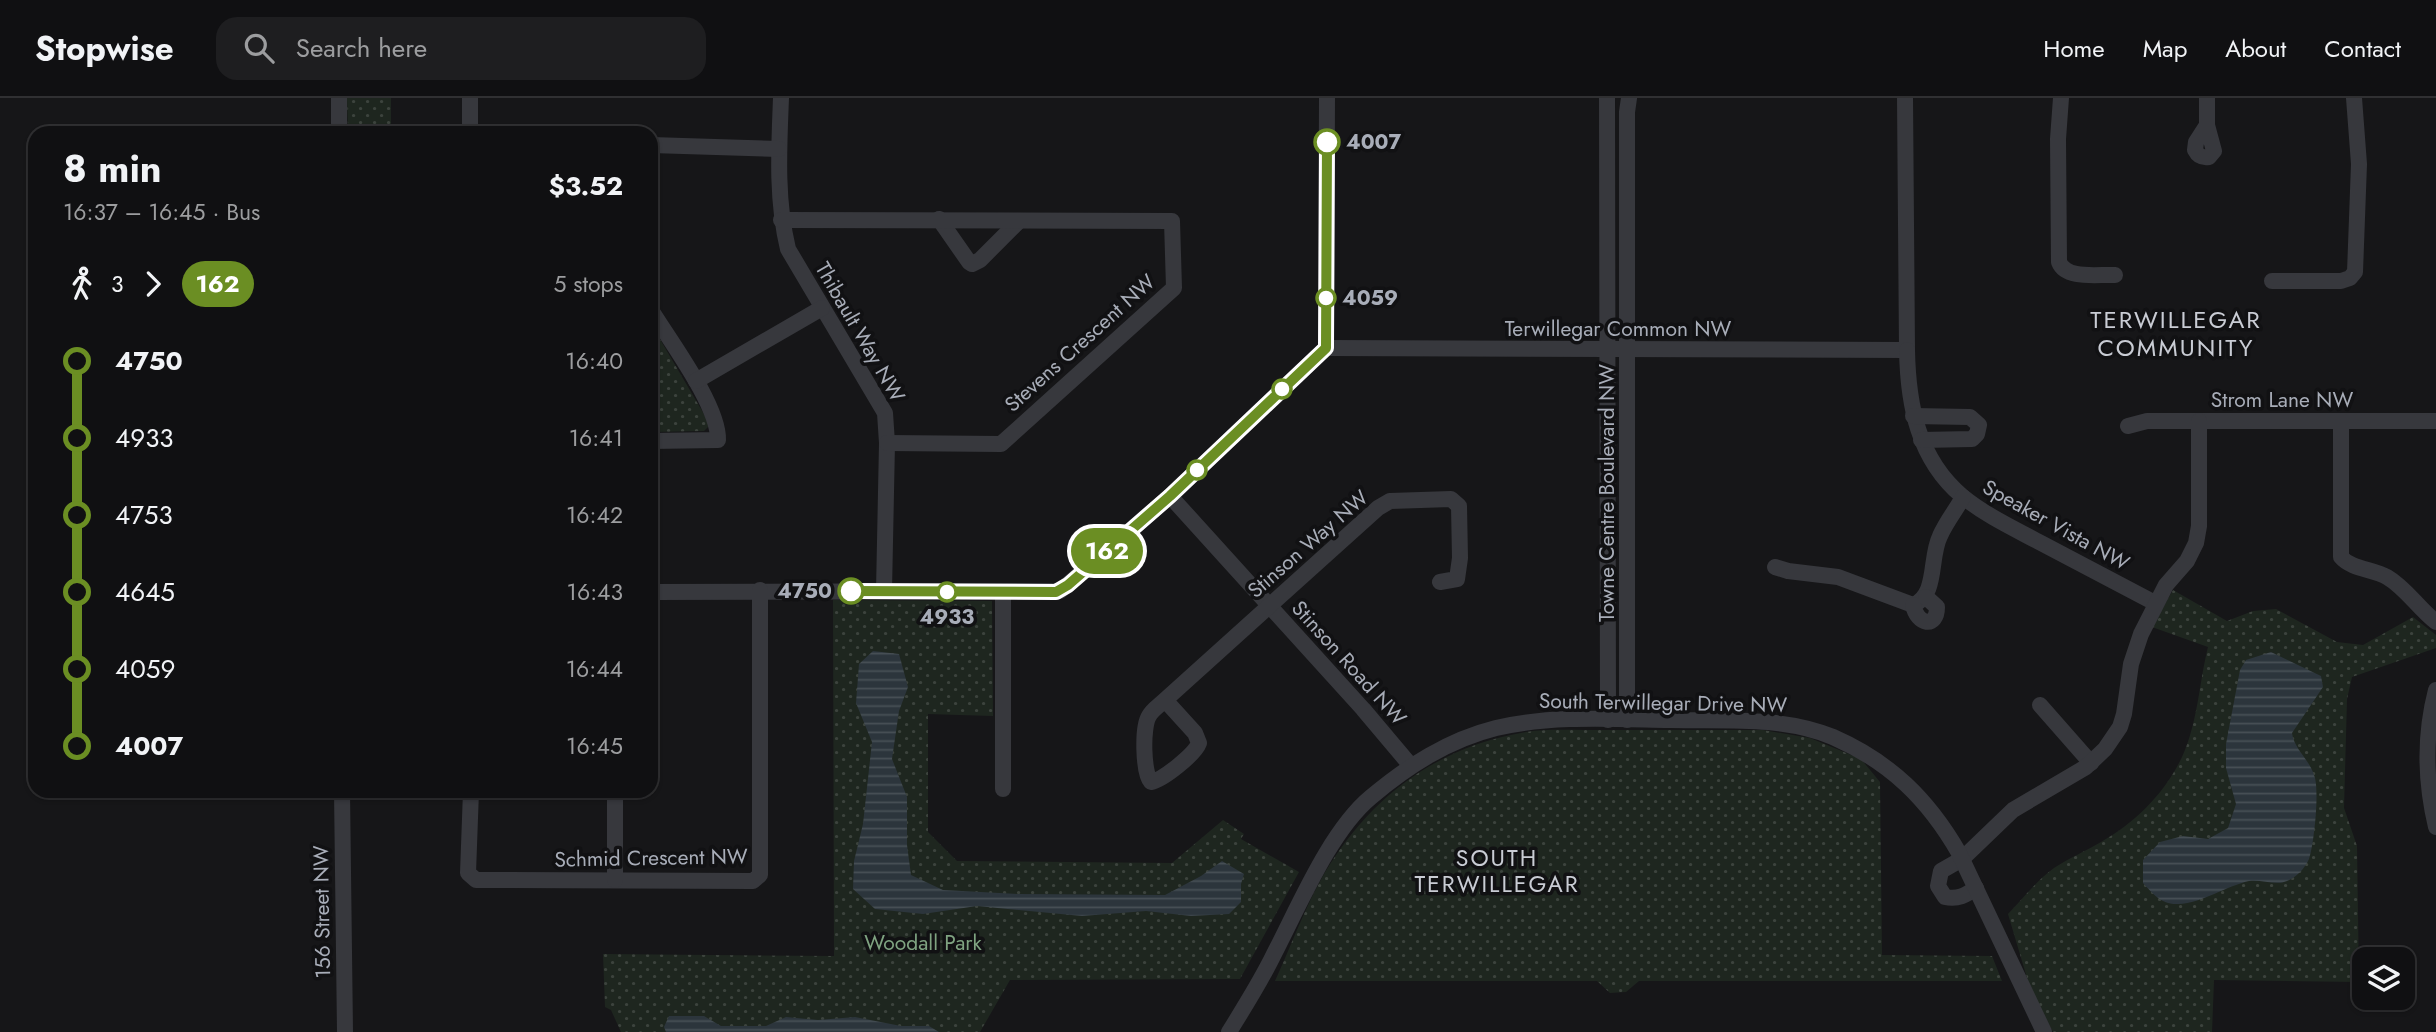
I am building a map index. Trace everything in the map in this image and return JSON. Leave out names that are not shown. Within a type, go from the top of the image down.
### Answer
[{"type":"street","points":[[339,98],[339,126]]},
{"type":"street","points":[[470,98],[470,126]]},
{"type":"street","name":"Thibault Way NW","points":[[781,98],[781,220],[788,249],[885,413],[887,443],[884,591]]},
{"type":"street","points":[[658,592],[1052,592],[1063,589],[1170,496],[1326,348],[1326,98]]},
{"type":"street","name":"Towne Centre Boulevard NW","points":[[1607,98],[1608,720]]},
{"type":"street","name":"Towne Centre Boulevard NW","points":[[1627,720],[1629,98]]},
{"type":"street","points":[[1905,98],[1907,350]]},
{"type":"street","points":[[2061,98],[2058,139],[2059,262],[2063,270],[2071,273],[2115,275]]},
{"type":"street","points":[[2207,98],[2207,125]]},
{"type":"street","points":[[2272,281],[2341,281],[2350,278],[2355,272],[2359,164],[2354,98]]},
{"type":"street","points":[[658,145],[779,149]]},
{"type":"street","points":[[939,219],[972,264],[980,260],[1020,221]]},
{"type":"street","name":"Stevens Crescent NW","points":[[781,220],[1172,221],[1174,288],[1001,444],[887,443]]},
{"type":"street","points":[[696,381],[822,308]]},
{"type":"street","points":[[658,321],[696,381],[718,427],[718,440],[658,441]]},
{"type":"street","name":"Terwillegar Common NW","points":[[1326,348],[1907,350]]},
{"type":"street","name":"Speaker Vista NW","points":[[1907,350],[1908,386],[1913,416],[1921,440],[1937,469],[1963,497],[2010,526],[2155,603]]},
{"type":"street","points":[[1913,416],[1969,417],[1979,425],[1972,439],[1921,440]]},
{"type":"street","name":"Strom Lane NW","points":[[2128,426],[2147,421],[2436,421]]},
{"type":"street","points":[[1976,888],[1965,896],[1952,899],[1940,892],[1938,879],[1941,871],[1962,859],[2013,810],[2091,763],[2105,749],[2120,727],[2131,664],[2155,603],[2166,585],[2187,561],[2196,543],[2199,526],[2199,421]]},
{"type":"street","points":[[2341,422],[2341,557],[2347,563],[2386,567],[2423,612],[2436,622]]},
{"type":"street","name":"Stinson Road NW","points":[[1170,496],[1411,766]]},
{"type":"street","points":[[1775,567],[1838,577],[1919,601],[1939,538],[1963,497]]},
{"type":"street","name":"Stinson Way NW","points":[[1165,700],[1195,733],[1199,743],[1195,751],[1162,778],[1151,782],[1146,773],[1145,727],[1150,714],[1165,700],[1270,605],[1378,508],[1390,502],[1451,499],[1459,506],[1460,558],[1457,579],[1440,582]]},
{"type":"street","name":"Schmid Crescent NW","points":[[471,798],[468,873],[476,880],[753,881],[760,875],[760,590]]},
{"type":"street","points":[[1003,592],[1003,789]]},
{"type":"street","points":[[2436,690],[2429,722],[2427,773],[2436,827]]},
{"type":"street","points":[[2040,705],[2091,763]]},
{"type":"street","name":"South Terwillegar Drive NW","points":[[1229,1032],[1268,967],[1335,840],[1368,799],[1411,766],[1446,746],[1493,729],[1530,722],[1608,720],[1773,723],[1830,736],[1873,757],[1912,788],[1943,825],[1962,859],[2044,1032]]},
{"type":"street","name":"156 Street NW","points":[[342,798],[345,1032]]},
{"type":"street","points":[[615,798],[615,880]]},
{"type":"green space","points":[[347,98],[391,98],[391,126],[348,126]]},
{"type":"green space","points":[[658,336],[708,421],[708,427],[704,431],[658,432]]},
{"type":"green space","points":[[2173,590],[2227,621],[2253,611],[2276,609],[2337,642],[2363,645],[2413,617],[2436,635],[2436,648],[2352,677],[2347,699],[2344,808],[2357,846],[2358,947],[2352,947],[2352,982],[2214,980],[2212,1032],[2053,1032],[2030,988],[2008,914],[2054,868],[2114,834],[2138,816],[2167,783],[2182,757],[2195,716],[2208,647],[2152,627]]},
{"type":"green space","name":"Woodall Park","points":[[833,600],[992,601],[993,716],[928,714],[928,832],[957,861],[1172,863],[1223,820],[1244,834],[1241,839],[1299,872],[1240,979],[1010,980],[980,1032],[621,1032],[611,1010],[605,1007],[603,954],[834,956]]},
{"type":"green space","points":[[1763,730],[1810,738],[1861,759],[1880,782],[1882,955],[1992,956],[2002,981],[1639,981],[1626,992],[1610,993],[1597,981],[1275,981],[1304,913],[1342,846],[1384,799],[1435,763],[1493,739],[1526,732]]},
{"type":"shaded area","points":[[873,651],[899,654],[908,687],[899,711],[892,759],[907,797],[907,845],[911,875],[943,890],[1018,894],[1165,895],[1201,876],[1222,861],[1244,874],[1241,902],[1229,914],[1191,916],[1146,911],[1082,916],[977,906],[923,914],[875,909],[853,889],[854,861],[863,824],[872,742],[856,703],[859,664]]},
{"type":"shaded area","points":[[2271,652],[2321,676],[2323,687],[2292,733],[2312,769],[2316,782],[2316,817],[2309,859],[2303,869],[2290,880],[2273,883],[2249,881],[2196,901],[2167,903],[2143,883],[2143,860],[2160,842],[2183,836],[2208,839],[2228,828],[2236,804],[2226,768],[2226,744],[2240,670],[2246,660]]},
{"type":"shaded area","points":[[669,1016],[704,1016],[721,1026],[766,1026],[786,1017],[818,1020],[855,1017],[901,1026],[929,1026],[939,1032],[666,1032],[664,1027]]},
{"type":"bus line","name":"162","points":[[851,591],[1056,592],[1068,585],[1170,496],[1326,348],[1327,142]]},
{"type":"place","name":"4007","points":[[1327,142]]},
{"type":"place","name":"4059","points":[[1326,298]]},
{"type":"place","name":"4750","points":[[851,591]]},
{"type":"place","name":"4933","points":[[947,592]]},
{"type":"district","name":"TERWILLEGAR COMMUNITY","points":[[2176,333]]},
{"type":"district","name":"SOUTH TERWILLEGAR","points":[[1497,871]]}]
